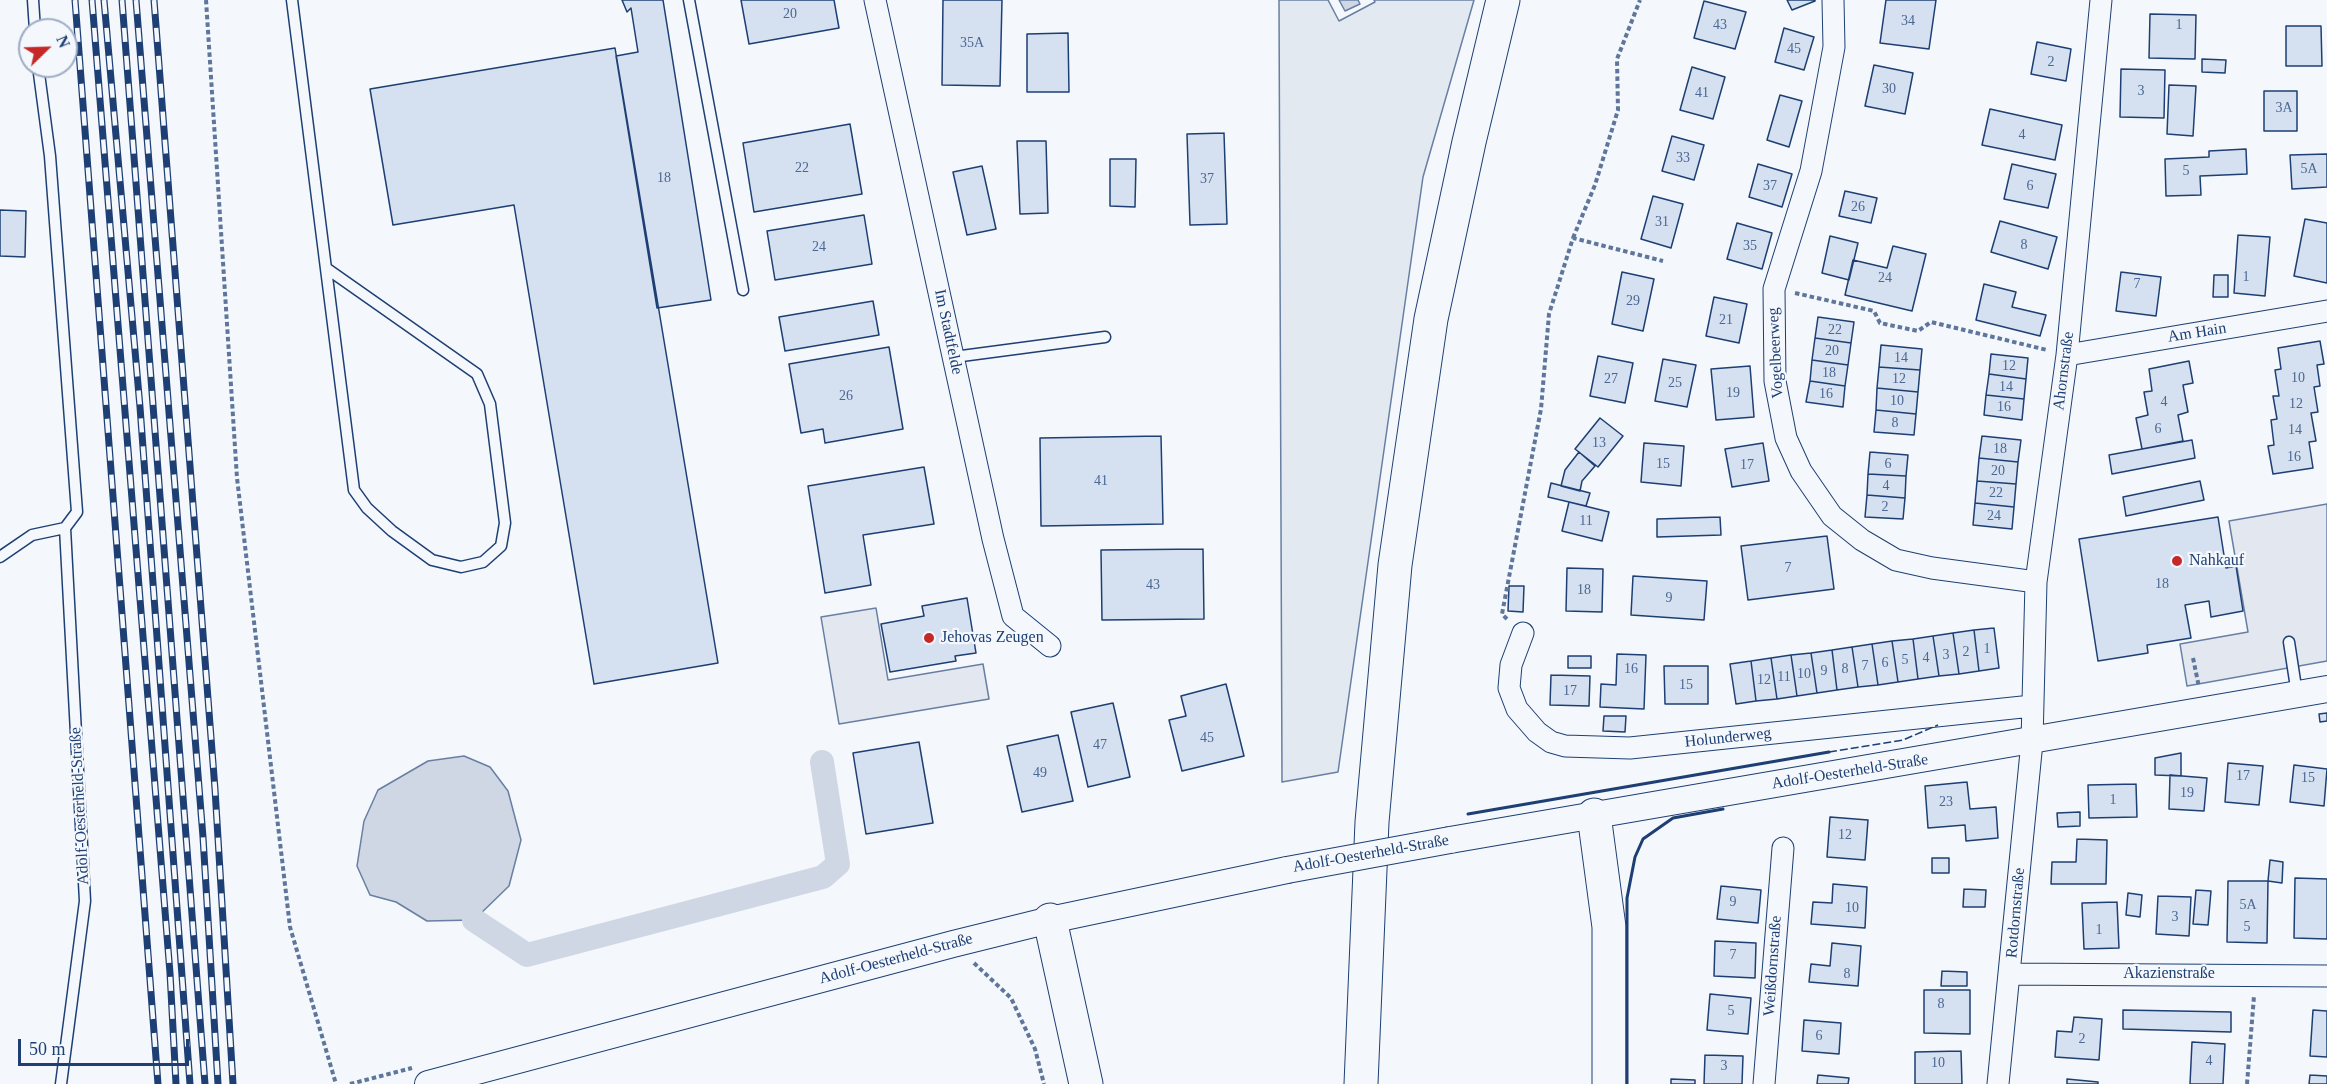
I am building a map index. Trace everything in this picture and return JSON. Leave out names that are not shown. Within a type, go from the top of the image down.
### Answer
[{"type":"main road","points":[[1361,1084],[1372,822],[1395,565],[1431,319],[1469,142],[1503,0]]},
{"type":"main road","points":[[1594,815],[1609,927],[1610,1084]]},
{"type":"main road","points":[[1050,920],[1086,1084]]},
{"type":"street","name":"Im Stadtfelde","points":[[875,0],[993,539],[1013,616],[1050,646]]},
{"type":"street","name":"Vogelbeerweg","points":[[1833,0],[1834,46],[1810,171],[1774,288],[1775,381],[1784,430],[1801,471],[1832,516],[1862,540],[1896,560],[1932,568],[2037,582]]},
{"type":"street","name":"Ahornstraße","points":[[2032,742],[2037,582],[2067,355],[2101,0]]},
{"type":"street","name":"Am Hain","points":[[2067,355],[2327,311]]},
{"type":"street","name":"Holunderweg","points":[[1523,633],[1511,665],[1509,688],[1517,709],[1537,732],[1551,742],[1564,747],[1630,748],[2032,706]]},
{"type":"street","name":"Adolf-Oesterheld-Straße","points":[[428,1084],[953,944],[1050,920],[1287,870],[2327,689]]},
{"type":"street","name":"Rotdornstraße","points":[[1998,1084],[2032,742]]},
{"type":"street","name":"Weißdornstraße","points":[[1764,1084],[1783,848]]},
{"type":"street","name":"Akazienstraße","points":[[2010,974],[2327,976]]},
{"type":"lane","points":[[33,0],[34,18]]},
{"type":"lane","points":[[292,0],[354,490],[368,508],[392,531],[432,560],[461,567],[483,562],[501,546],[505,523],[490,404],[477,374],[326,268]]},
{"type":"lane","points":[[689,0],[743,290]]},
{"type":"lane","points":[[0,557],[32,535],[64,528],[77,512],[75,454],[50,156],[40,78]]},
{"type":"lane","points":[[954,357],[1106,337]]},
{"type":"lane","name":"Adolf-Oesterheld-Straße","points":[[61,1084],[85,901],[64,528]]},
{"type":"lane","points":[[2289,642],[2297,694]]},
{"type":"path","points":[[206,0],[237,478],[290,927],[336,1084]]},
{"type":"path","points":[[1523,633],[1502,614],[1541,409],[1549,314],[1573,238],[1595,185],[1618,110],[1617,59],[1640,0]]},
{"type":"path","points":[[1573,238],[1663,261]]},
{"type":"path","points":[[1774,288],[1874,311],[1880,323],[1918,331],[1931,322],[2067,355]]},
{"type":"path","points":[[953,944],[1011,998],[1035,1049],[1044,1084]]},
{"type":"path","points":[[2247,1084],[2256,974]]},
{"type":"shaded area","points":[[1279,0],[1328,0],[1339,21],[1375,2],[1374,0],[1474,0],[1423,177],[1338,772],[1282,782]]},
{"type":"shaded area","points":[[1339,0],[1358,0],[1360,4],[1345,11]]},
{"type":"shaded area","points":[[2327,504],[2327,661],[2187,686],[2180,644],[2248,632],[2229,521]]},
{"type":"shaded area","points":[[876,608],[888,680],[983,664],[989,699],[839,724],[821,617]]},
{"type":"shaded area","points":[[464,756],[490,767],[508,791],[521,840],[509,886],[474,920],[427,921],[396,902],[370,895],[357,866],[364,821],[378,790],[428,761]]},
{"type":"building","points":[[622,0],[663,0],[711,300],[657,308],[616,56],[638,52],[631,8],[627,12]]},
{"type":"building","points":[[741,0],[834,0],[839,28],[749,44]]},
{"type":"building","points":[[943,0],[1002,0],[1000,86],[942,85]]},
{"type":"building","points":[[1787,0],[1815,0],[1815,1],[1792,10]]},
{"type":"building","points":[[1886,0],[1936,0],[1929,49],[1880,43]]},
{"type":"building","points":[[1704,1],[1746,12],[1735,49],[1694,38]]},
{"type":"building","points":[[2150,14],[2196,15],[2195,59],[2149,58]]},
{"type":"building","points":[[2286,26],[2321,26],[2322,66],[2286,66]]},
{"type":"building","points":[[1784,28],[1814,37],[1804,70],[1775,62]]},
{"type":"building","points":[[1068,33],[1069,92],[1027,92],[1027,34]]},
{"type":"building","points":[[2037,42],[2071,49],[2066,81],[2031,74]]},
{"type":"building","points":[[615,48],[718,663],[594,684],[514,205],[393,225],[370,89]]},
{"type":"building","points":[[2202,59],[2226,60],[2225,73],[2202,72]]},
{"type":"building","points":[[1874,65],[1913,73],[1905,114],[1865,106]]},
{"type":"building","points":[[1692,67],[1725,77],[1713,119],[1680,110]]},
{"type":"building","points":[[2121,69],[2165,70],[2164,118],[2120,117]]},
{"type":"building","points":[[2169,85],[2196,86],[2193,136],[2167,134]]},
{"type":"building","points":[[2264,91],[2297,91],[2297,131],[2264,131]]},
{"type":"building","points":[[1780,95],[1802,101],[1789,147],[1767,140]]},
{"type":"building","points":[[1990,109],[2062,125],[2055,160],[1982,145]]},
{"type":"building","points":[[850,124],[862,194],[754,212],[743,143]]},
{"type":"building","points":[[1224,133],[1227,224],[1190,225],[1187,134]]},
{"type":"building","points":[[1672,136],[1704,145],[1694,180],[1662,171]]},
{"type":"building","points":[[1017,141],[1046,141],[1048,213],[1020,214]]},
{"type":"building","points":[[2246,149],[2247,174],[2200,176],[2201,195],[2166,196],[2165,159],[2209,157],[2209,151]]},
{"type":"building","points":[[2327,154],[2327,187],[2292,189],[2290,155]]},
{"type":"building","points":[[1110,159],[1136,159],[1135,207],[1110,206]]},
{"type":"building","points":[[1758,164],[1792,174],[1782,207],[1749,197]]},
{"type":"building","points":[[2012,164],[2056,174],[2048,208],[2004,199]]},
{"type":"building","points":[[982,166],[996,229],[967,235],[953,172]]},
{"type":"building","points":[[1845,191],[1877,198],[1871,223],[1839,216]]},
{"type":"building","points":[[1653,196],[1683,204],[1671,248],[1641,239]]},
{"type":"building","points":[[0,210],[26,211],[25,257],[0,256]]},
{"type":"building","points":[[864,215],[872,264],[775,280],[767,231]]},
{"type":"building","points":[[2305,219],[2327,223],[2327,283],[2294,276]]},
{"type":"building","points":[[2000,221],[2057,237],[2048,269],[1991,252]]},
{"type":"building","points":[[1737,223],[1772,233],[1762,269],[1727,259]]},
{"type":"building","points":[[2238,235],[2270,237],[2265,296],[2234,293]]},
{"type":"building","points":[[1830,236],[1858,243],[1849,280],[1822,273]]},
{"type":"building","points":[[1893,246],[1926,254],[1912,311],[1845,295],[1853,260],[1887,268]]},
{"type":"building","points":[[1622,272],[1654,279],[1643,331],[1612,324]]},
{"type":"building","points":[[2121,272],[2161,277],[2156,316],[2116,311]]},
{"type":"building","points":[[2214,275],[2228,275],[2228,297],[2213,297]]},
{"type":"building","points":[[1984,284],[2016,292],[2012,307],[2046,315],[2040,336],[1976,320]]},
{"type":"building","points":[[1714,297],[1747,304],[1739,343],[1706,336]]},
{"type":"building","points":[[873,301],[879,335],[785,351],[779,317]]},
{"type":"building","points":[[1818,317],[1854,322],[1851,343],[1815,338]]},
{"type":"building","points":[[1815,338],[1851,343],[1848,365],[1812,360]]},
{"type":"building","points":[[2320,341],[2324,364],[2317,365],[2320,386],[2314,387],[2318,412],[2311,413],[2316,441],[2309,442],[2313,468],[2273,474],[2268,446],[2274,445],[2271,420],[2277,419],[2273,396],[2279,396],[2275,370],[2281,369],[2278,348]]},
{"type":"building","points":[[1881,345],[1922,349],[1920,370],[1879,367]]},
{"type":"building","points":[[889,347],[903,429],[825,443],[823,429],[801,433],[789,364]]},
{"type":"building","points":[[1991,354],[2028,358],[2026,379],[1989,374]]},
{"type":"building","points":[[1598,356],[1633,363],[1625,403],[1590,396]]},
{"type":"building","points":[[1663,359],[1696,365],[1687,407],[1655,401]]},
{"type":"building","points":[[1812,360],[1848,365],[1845,386],[1810,381]]},
{"type":"building","points":[[2189,361],[2193,383],[2183,385],[2188,412],[2178,415],[2183,441],[2142,449],[2136,418],[2148,415],[2144,392],[2152,391],[2149,369]]},
{"type":"building","points":[[1750,366],[1754,417],[1716,420],[1711,369]]},
{"type":"building","points":[[1879,367],[1920,370],[1918,392],[1877,388]]},
{"type":"building","points":[[1989,374],[2026,379],[2024,399],[1986,395]]},
{"type":"building","points":[[1810,381],[1845,386],[1843,407],[1806,402]]},
{"type":"building","points":[[1877,388],[1918,392],[1916,414],[1876,410]]},
{"type":"building","points":[[1986,395],[2024,399],[2022,420],[1984,415]]},
{"type":"building","points":[[1876,410],[1916,414],[1914,435],[1874,432]]},
{"type":"building","points":[[1600,418],[1623,436],[1598,467],[1575,449]]},
{"type":"building","points":[[1161,436],[1163,524],[1041,526],[1040,438]]},
{"type":"building","points":[[1982,436],[2021,440],[2018,462],[1979,458]]},
{"type":"building","points":[[2192,440],[2195,458],[2112,474],[2109,455]]},
{"type":"building","points":[[1644,443],[1684,446],[1681,486],[1641,482]]},
{"type":"building","points":[[1763,443],[1769,481],[1732,487],[1725,449]]},
{"type":"building","points":[[1579,452],[1595,466],[1582,481],[1580,491],[1561,486],[1565,470]]},
{"type":"building","points":[[1870,452],[1908,455],[1906,476],[1868,474]]},
{"type":"building","points":[[1979,458],[2018,462],[2016,484],[1977,481]]},
{"type":"building","points":[[924,467],[934,524],[863,535],[871,585],[825,593],[808,486]]},
{"type":"building","points":[[1868,474],[1906,476],[1905,498],[1867,495]]},
{"type":"building","points":[[1977,481],[2016,484],[2014,507],[1975,503]]},
{"type":"building","points":[[2200,481],[2204,500],[2126,516],[2123,497]]},
{"type":"building","points":[[1551,483],[1590,493],[1586,506],[1548,497]]},
{"type":"building","points":[[1867,495],[1905,498],[1903,519],[1865,517]]},
{"type":"building","points":[[1569,502],[1609,512],[1602,541],[1562,531]]},
{"type":"building","points":[[1975,503],[2014,507],[2012,529],[1973,525]]},
{"type":"building","points":[[1720,517],[1721,535],[1657,537],[1657,519]]},
{"type":"building","points":[[2218,517],[2226,568],[2236,566],[2243,611],[2211,617],[2209,601],[2185,605],[2191,638],[2147,645],[2148,653],[2098,661],[2079,539]]},
{"type":"building","points":[[1827,536],[1834,589],[1748,600],[1741,546]]},
{"type":"building","points":[[1203,549],[1204,619],[1102,620],[1101,550]]},
{"type":"building","points":[[1567,568],[1603,569],[1602,612],[1566,611]]},
{"type":"building","points":[[1633,576],[1707,581],[1704,620],[1631,615]]},
{"type":"building","points":[[1509,586],[1524,586],[1523,612],[1508,611]]},
{"type":"building","name":"Jehovas Zeugen","points":[[967,598],[976,653],[955,656],[956,661],[890,672],[881,624],[924,616],[922,606]]},
{"type":"building","points":[[1994,628],[1999,668],[1979,671],[1974,630]]},
{"type":"building","points":[[1974,630],[1979,671],[1959,674],[1953,633]]},
{"type":"building","points":[[1953,633],[1959,674],[1939,676],[1933,636]]},
{"type":"building","points":[[1933,636],[1939,676],[1918,679],[1913,639]]},
{"type":"building","points":[[1913,639],[1918,679],[1898,682],[1892,641]]},
{"type":"building","points":[[1892,641],[1898,682],[1878,685],[1872,644]]},
{"type":"building","points":[[1872,644],[1878,685],[1858,687],[1852,647]]},
{"type":"building","points":[[1852,647],[1858,687],[1837,690],[1832,650]]},
{"type":"building","points":[[1832,650],[1837,690],[1817,693],[1811,653]]},
{"type":"building","points":[[1811,653],[1817,693],[1797,696],[1791,655]]},
{"type":"building","points":[[1617,654],[1646,655],[1644,709],[1600,707],[1601,684],[1616,685]]},
{"type":"building","points":[[1791,655],[1797,696],[1777,699],[1771,658]]},
{"type":"building","points":[[1568,656],[1591,656],[1591,668],[1568,668]]},
{"type":"building","points":[[1771,658],[1777,699],[1756,701],[1751,661]]},
{"type":"building","points":[[1751,661],[1756,701],[1736,704],[1730,664]]},
{"type":"building","points":[[1664,666],[1708,666],[1708,704],[1665,704]]},
{"type":"building","points":[[1551,675],[1590,676],[1589,706],[1550,705]]},
{"type":"building","points":[[1226,684],[1244,756],[1182,771],[1169,720],[1186,716],[1181,696]]},
{"type":"building","points":[[1113,703],[1130,777],[1088,787],[1071,712]]},
{"type":"building","points":[[2327,713],[2327,721],[2320,722],[2319,714]]},
{"type":"building","points":[[1604,716],[1626,716],[1625,732],[1603,731]]},
{"type":"building","points":[[1058,735],[1073,801],[1022,812],[1007,746]]},
{"type":"building","points":[[919,742],[933,823],[866,834],[853,753]]},
{"type":"building","points":[[2181,753],[2181,776],[2155,775],[2155,758]]},
{"type":"building","points":[[2228,763],[2263,766],[2259,805],[2225,802]]},
{"type":"building","points":[[2294,765],[2327,769],[2324,806],[2290,802]]},
{"type":"building","points":[[2170,775],[2207,778],[2204,811],[2169,809]]},
{"type":"building","points":[[1967,782],[1970,809],[1996,807],[1998,838],[1966,841],[1965,825],[1928,828],[1925,786]]},
{"type":"building","points":[[2136,784],[2137,817],[2089,818],[2088,785]]},
{"type":"building","points":[[2080,812],[2080,826],[2058,827],[2057,813]]},
{"type":"building","points":[[1830,817],[1868,820],[1865,860],[1827,857]]},
{"type":"building","points":[[2077,839],[2107,840],[2106,884],[2051,884],[2052,862],[2076,862]]},
{"type":"building","points":[[1932,858],[1949,858],[1949,873],[1932,873]]},
{"type":"building","points":[[2270,860],[2283,862],[2282,883],[2268,881]]},
{"type":"building","points":[[2295,878],[2327,879],[2327,939],[2294,938]]},
{"type":"building","points":[[2228,881],[2268,881],[2267,943],[2227,942]]},
{"type":"building","points":[[1833,884],[1867,887],[1865,928],[1811,924],[1813,902],[1832,903]]},
{"type":"building","points":[[1721,886],[1761,890],[1758,923],[1717,919]]},
{"type":"building","points":[[1964,889],[1986,890],[1985,907],[1963,907]]},
{"type":"building","points":[[2196,890],[2211,891],[2208,925],[2193,924]]},
{"type":"building","points":[[2128,893],[2142,895],[2140,917],[2126,915]]},
{"type":"building","points":[[2158,896],[2191,897],[2189,936],[2156,934]]},
{"type":"building","points":[[2117,902],[2119,948],[2084,949],[2082,903]]},
{"type":"building","points":[[1715,941],[1756,943],[1755,978],[1714,976]]},
{"type":"building","points":[[1832,943],[1861,946],[1858,986],[1809,982],[1811,964],[1830,966]]},
{"type":"building","points":[[1942,971],[1967,972],[1967,986],[1941,986]]},
{"type":"building","points":[[1924,990],[1970,990],[1970,1034],[1924,1033]]},
{"type":"building","points":[[1710,994],[1751,998],[1748,1034],[1707,1030]]},
{"type":"building","points":[[2123,1010],[2231,1012],[2231,1032],[2123,1029]]},
{"type":"building","points":[[2313,1010],[2327,1011],[2327,1057],[2310,1056]]},
{"type":"building","points":[[2074,1017],[2102,1019],[2099,1060],[2055,1057],[2057,1031],[2072,1032]]},
{"type":"building","points":[[1804,1020],[1841,1023],[1839,1054],[1802,1051]]},
{"type":"building","points":[[2192,1042],[2225,1044],[2223,1084],[2190,1084]]},
{"type":"building","points":[[1961,1051],[1962,1084],[1915,1084],[1915,1052]]},
{"type":"building","points":[[1705,1055],[1743,1056],[1742,1084],[1704,1084]]},
{"type":"building","points":[[1818,1075],[1849,1078],[1848,1084],[1817,1084]]},
{"type":"building","points":[[2310,1075],[2327,1076],[2327,1084],[2309,1084]]},
{"type":"building","points":[[1671,1079],[1695,1080],[1695,1084],[1671,1084]]},
{"type":"building","points":[[2067,1079],[2098,1082],[2098,1084],[2067,1084]]},
{"type":"waterway","points":[[474,920],[527,955],[823,877],[838,864],[822,762]]},
{"type":"railway","points":[[75,0],[158,1084]]},
{"type":"railway","points":[[92,0],[170,973],[176,1084]]},
{"type":"railway","points":[[104,0],[140,407],[190,1084]]},
{"type":"railway","points":[[122,0],[205,1084]]},
{"type":"railway","points":[[136,0],[203,837],[218,1084]]},
{"type":"railway","points":[[154,0],[215,789],[233,1084]]},
{"type":"fence","points":[[1829,752],[1903,740],[1938,725]]},
{"type":"wall","points":[[1468,814],[1829,752]]},
{"type":"wall","points":[[1627,1084],[1627,898],[1635,857],[1643,839],[1673,818],[1723,809]]},
{"type":"place","name":"Nahkauf","points":[[2177,561]]},
{"type":"place","name":"Jehovas Zeugen","points":[[929,638]]}]
